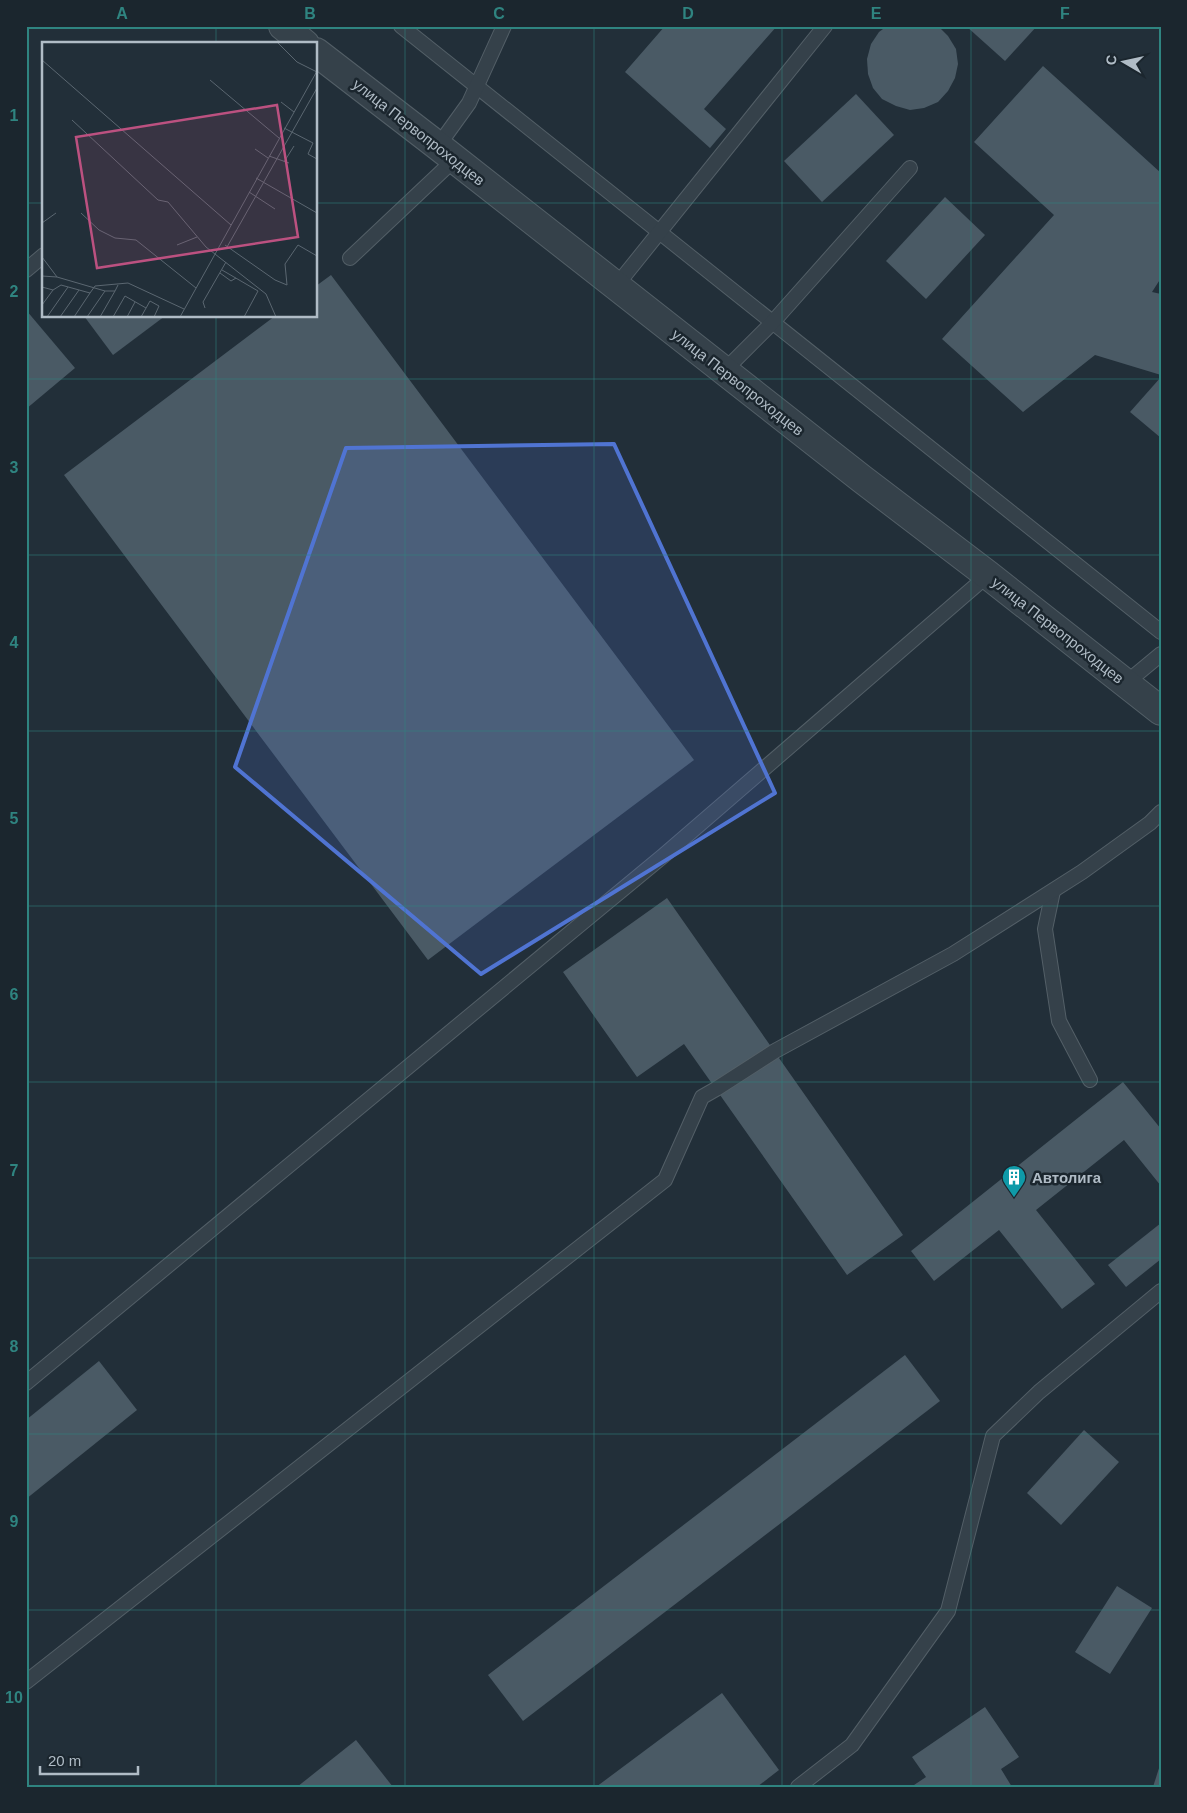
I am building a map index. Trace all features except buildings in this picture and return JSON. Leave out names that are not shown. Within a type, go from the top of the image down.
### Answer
[{"type":"street","name":"улица Первопроходцев","points":[[318,54],[1161,711]]},
{"type":"lane","points":[[401,26],[1161,632]]},
{"type":"lane","points":[[350,258],[447,153],[504,26]]},
{"type":"lane","points":[[616,286],[825,26]]},
{"type":"lane","points":[[724,371],[772,322],[910,168]]},
{"type":"lane","points":[[26,270],[42,257]]},
{"type":"lane","points":[[26,1383],[662,856],[988,575]]},
{"type":"lane","points":[[1126,683],[1161,654]]},
{"type":"lane","points":[[26,1682],[665,1180],[702,1097],[775,1051],[953,954],[1082,872],[1150,823],[1161,812]]},
{"type":"lane","points":[[1054,891],[1045,929],[1059,1021],[1090,1080]]},
{"type":"lane","points":[[798,1787],[852,1745],[948,1611],[993,1436],[1039,1392],[1161,1292]]},
{"type":"highlighted area","points":[[614,444],[775,793],[481,974],[235,767],[346,448]]},
{"type":"place","name":"Автолига","points":[[1014,1198]]}]
